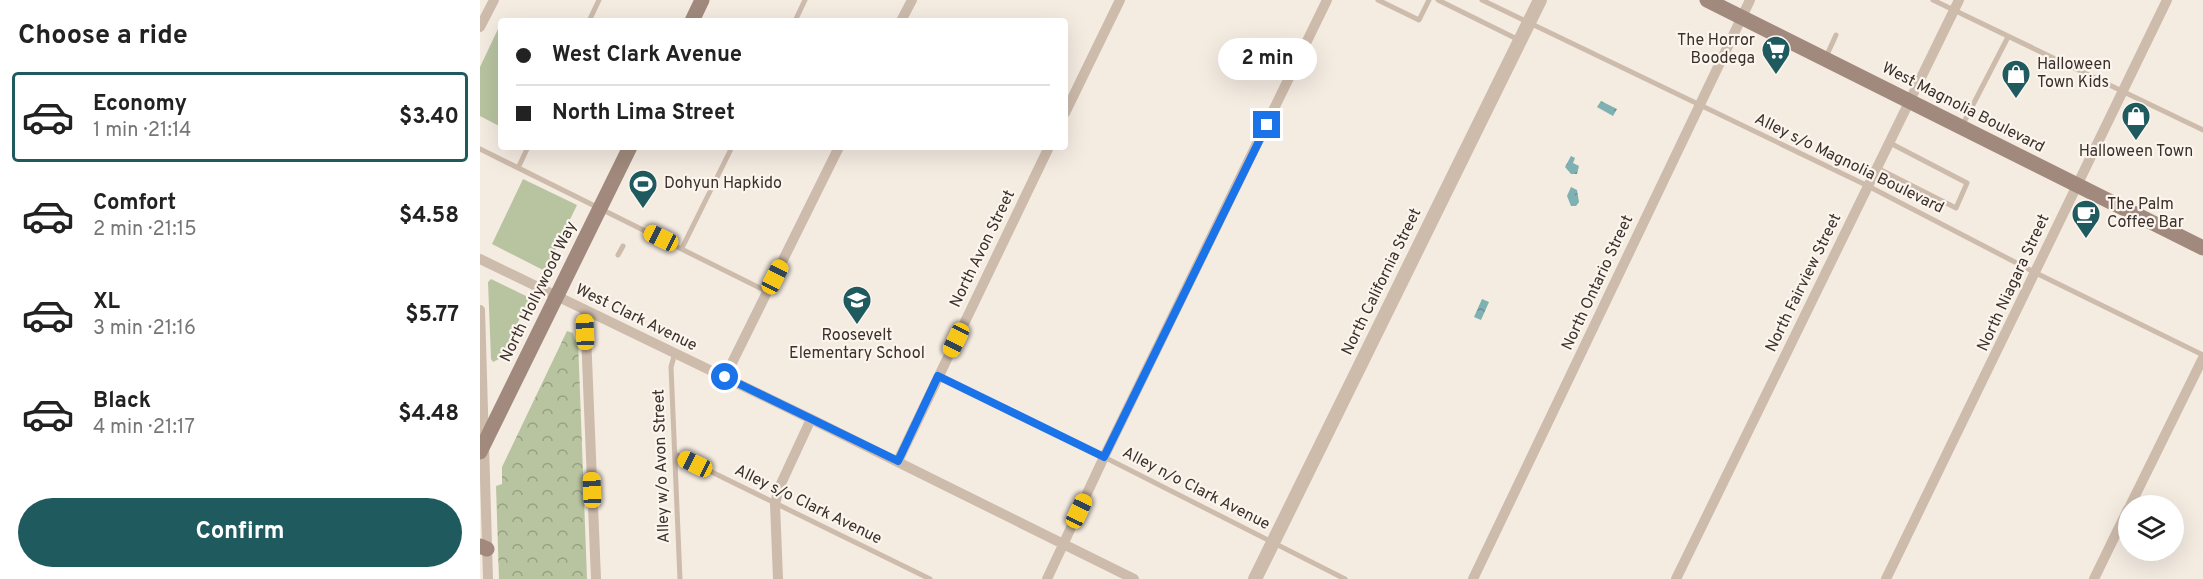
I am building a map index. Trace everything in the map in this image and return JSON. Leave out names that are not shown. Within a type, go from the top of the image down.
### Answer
[{"type":"main road","points":[[693,18],[702,0]]},
{"type":"main road","name":"West Magnolia Boulevard","points":[[1707,0],[2203,248]]},
{"type":"main road","name":"North Hollywood Way","points":[[482,448],[628,150]]},
{"type":"street","points":[[480,27],[494,0]]},
{"type":"street","points":[[903,18],[912,0]]},
{"type":"street","points":[[1068,107],[1120,0]]},
{"type":"street","points":[[1047,579],[1104,457],[1328,0]]},
{"type":"street","name":"North California Street","points":[[1255,579],[1540,0]]},
{"type":"street","name":"North Ontario Street","points":[[1473,579],[1750,0]]},
{"type":"street","name":"North Niagara Street","points":[[1886,579],[2167,0]]},
{"type":"street","name":"North Fairview Street","points":[[1677,579],[1956,5]]},
{"type":"street","points":[[725,377],[838,150]]},
{"type":"street","name":"North Avon Street","points":[[898,461],[1048,150]]},
{"type":"street","name":"West Clark Avenue","points":[[480,258],[812,418],[1134,579]]},
{"type":"street","points":[[480,310],[484,548],[488,579]]},
{"type":"street","points":[[585,310],[596,579]]},
{"type":"street","points":[[2135,495],[2203,357]]},
{"type":"street","points":[[778,579],[775,504],[779,488],[812,418]]},
{"type":"street","points":[[2094,579],[2118,530]]},
{"type":"lane","points":[[590,18],[599,0]]},
{"type":"lane","points":[[796,18],[805,0]]},
{"type":"lane","points":[[1378,0],[1419,20],[1429,0]]},
{"type":"lane","points":[[1438,0],[1521,40]]},
{"type":"lane","name":"Alley s/o Magnolia Boulevard","points":[[1482,0],[1868,186],[2203,357]]},
{"type":"lane","points":[[1932,0],[1956,5],[2008,37],[2203,130]]},
{"type":"lane","points":[[1825,58],[1836,35]]},
{"type":"lane","points":[[1962,127],[2008,37]]},
{"type":"lane","points":[[1876,168],[1956,208],[1967,183],[1890,143]]},
{"type":"lane","points":[[480,149],[768,292]]},
{"type":"lane","points":[[518,168],[527,150]]},
{"type":"lane","points":[[682,248],[731,150]]},
{"type":"lane","points":[[618,255],[623,246]]},
{"type":"lane","name":"Alley w/o Avon Street","points":[[675,353],[671,367],[680,579]]},
{"type":"lane","name":"Alley n/o Clark Avenue","points":[[938,376],[1345,579]]},
{"type":"lane","name":"Alley s/o Clark Avenue","points":[[675,454],[930,579]]},
{"type":"green space","points":[[498,29],[498,125],[480,116],[480,67]]},
{"type":"green space","points":[[523,179],[577,205],[545,271],[492,244]]},
{"type":"green space","points":[[491,279],[526,296],[528,301],[501,358],[493,362],[491,359],[488,282]]},
{"type":"green space","points":[[567,331],[573,333],[575,340],[578,340],[587,579],[499,579],[496,486],[502,484],[502,467]]},
{"type":"water","points":[[1601,101],[1617,109],[1613,116],[1597,107]]},
{"type":"water","points":[[1571,156],[1575,158],[1573,163],[1579,166],[1577,174],[1571,174],[1565,167]]},
{"type":"water","points":[[1571,187],[1577,190],[1579,202],[1576,206],[1571,206],[1567,196]]},
{"type":"water","points":[[1482,299],[1489,302],[1481,320],[1474,317]]},
{"type":"place","name":"The Horror Boodega","points":[[1776,76]]},
{"type":"place","name":"Halloween Town Kids","points":[[2016,100]]},
{"type":"place","name":"Halloween Town","points":[[2136,142]]},
{"type":"place","name":"Dohyun Hapkido","points":[[643,210]]},
{"type":"place","name":"The Palm Coffee Bar","points":[[2086,240]]},
{"type":"place","name":"Roosevelt Elementary School","points":[[857,326]]},
{"type":"route","points":[[725,377],[898,461],[938,376],[1104,457],[1267,125]]}]
